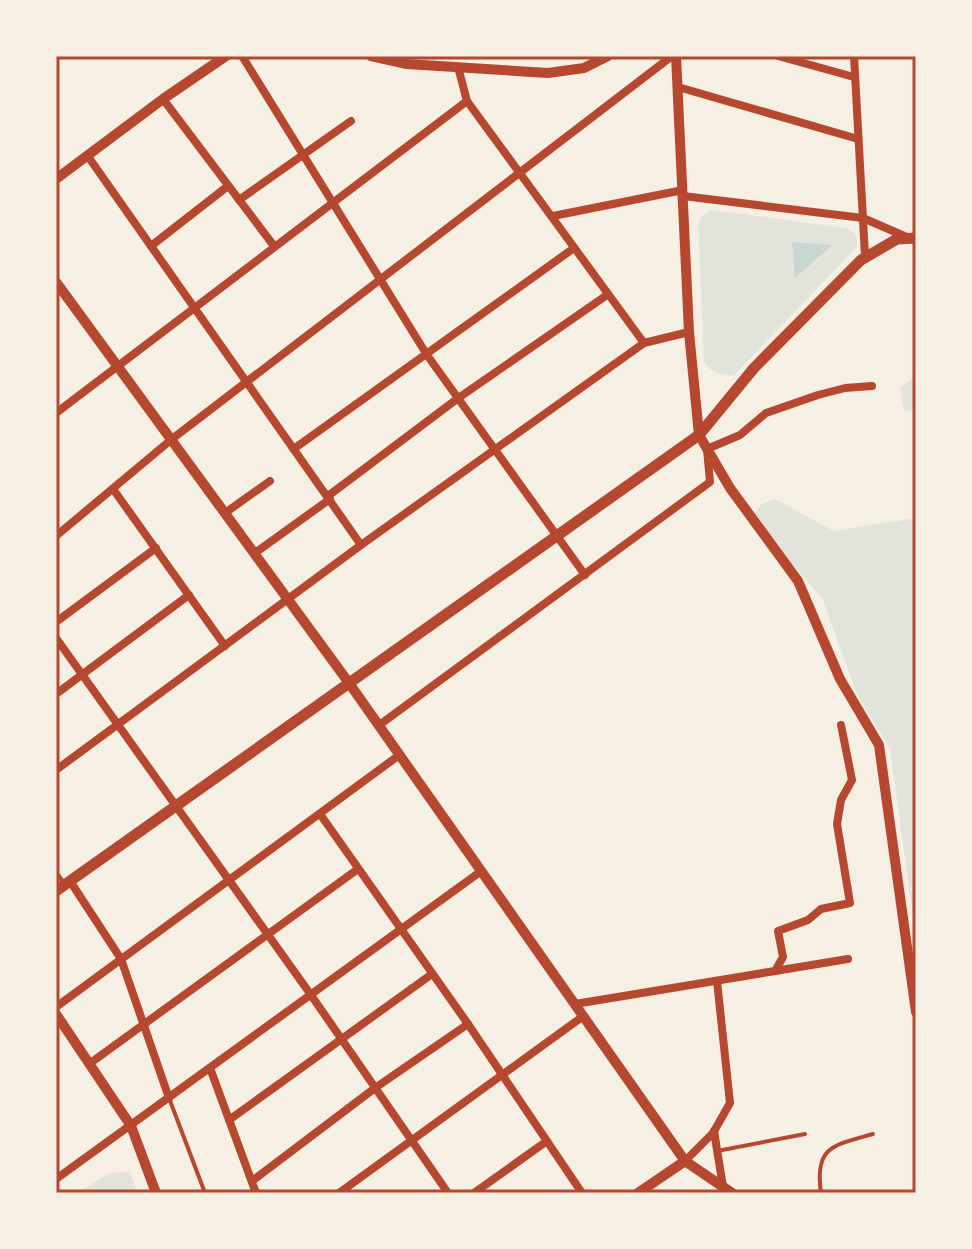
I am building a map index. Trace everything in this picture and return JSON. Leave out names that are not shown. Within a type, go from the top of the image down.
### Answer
[{"type":"main road","points":[[64,886],[699,435],[754,368],[861,260],[897,239],[913,238]]},
{"type":"street","points":[[56,179],[226,56]]},
{"type":"street","points":[[242,56],[427,355],[585,575]]},
{"type":"street","points":[[371,56],[458,67],[548,73],[584,68],[608,56]]},
{"type":"street","points":[[56,536],[172,439],[674,56],[689,332],[699,435],[730,488],[798,581],[840,679],[879,745],[916,1012]]},
{"type":"street","points":[[778,56],[854,77]]},
{"type":"street","points":[[854,56],[865,256],[861,260]]},
{"type":"street","points":[[458,67],[467,101],[644,343]]},
{"type":"street","points":[[678,87],[858,139]]},
{"type":"street","points":[[163,99],[274,246]]},
{"type":"street","points":[[56,413],[467,101]]},
{"type":"street","points":[[239,200],[351,121]]},
{"type":"street","points":[[87,155],[361,545]]},
{"type":"street","points":[[151,246],[228,186]]},
{"type":"street","points":[[553,216],[683,193],[863,218],[913,238]]},
{"type":"street","points":[[295,448],[574,248]]},
{"type":"street","points":[[56,282],[349,683],[685,1161],[728,1190]]},
{"type":"street","points":[[255,553],[457,399],[607,295]]},
{"type":"street","points":[[56,770],[361,545],[644,343],[689,332]]},
{"type":"street","points":[[707,449],[740,435],[766,413],[845,388],[872,386]]},
{"type":"street","points":[[378,726],[710,482],[707,449]]},
{"type":"street","points":[[225,513],[270,481]]},
{"type":"street","points":[[113,489],[225,646]]},
{"type":"street","points":[[56,622],[156,548]]},
{"type":"street","points":[[56,694],[189,595]]},
{"type":"street","points":[[56,638],[448,1193]]},
{"type":"street","points":[[775,971],[783,957],[778,931],[808,920],[821,909],[850,903],[837,824],[841,800],[852,780],[841,725]]},
{"type":"street","points":[[56,1007],[398,756]]},
{"type":"street","points":[[320,814],[582,1193]]},
{"type":"street","points":[[89,1064],[358,869]]},
{"type":"street","points":[[56,1179],[480,872]]},
{"type":"street","points":[[64,886],[121,959],[169,1098]]},
{"type":"street","points":[[575,1004],[848,959]]},
{"type":"street","points":[[229,1120],[432,974]]},
{"type":"street","points":[[638,1193],[685,1161],[714,1131],[730,1103],[717,981]]},
{"type":"street","points":[[56,1014],[131,1126],[156,1193]]},
{"type":"street","points":[[339,1193],[582,1017]]},
{"type":"street","points":[[252,1181],[375,1088],[468,1024]]},
{"type":"street","points":[[210,1068],[256,1193]]},
{"type":"street","points":[[714,1131],[728,1190]]},
{"type":"street","points":[[474,1193],[547,1141]]},
{"type":"lane","points":[[56,872],[64,886]]},
{"type":"lane","points":[[169,1098],[205,1193]]},
{"type":"lane","points":[[717,1151],[805,1134]]},
{"type":"lane","points":[[821,1193],[818,1173],[821,1160],[832,1147],[873,1134]]},
{"type":"shaded area","points":[[711,210],[847,228],[857,241],[857,247],[734,375],[717,373],[704,362],[698,223]]},
{"type":"shaded area","points":[[792,242],[832,245],[795,278]]},
{"type":"shaded area","points":[[916,376],[916,412],[904,410],[900,388]]},
{"type":"shaded area","points":[[775,499],[834,531],[916,518],[916,939],[890,749],[857,694],[822,598],[786,557],[748,524],[761,504]]},
{"type":"shaded area","points":[[130,1172],[138,1193],[77,1193],[110,1173]]},
{"type":"waterway","points":[[496,56],[554,56]]}]
